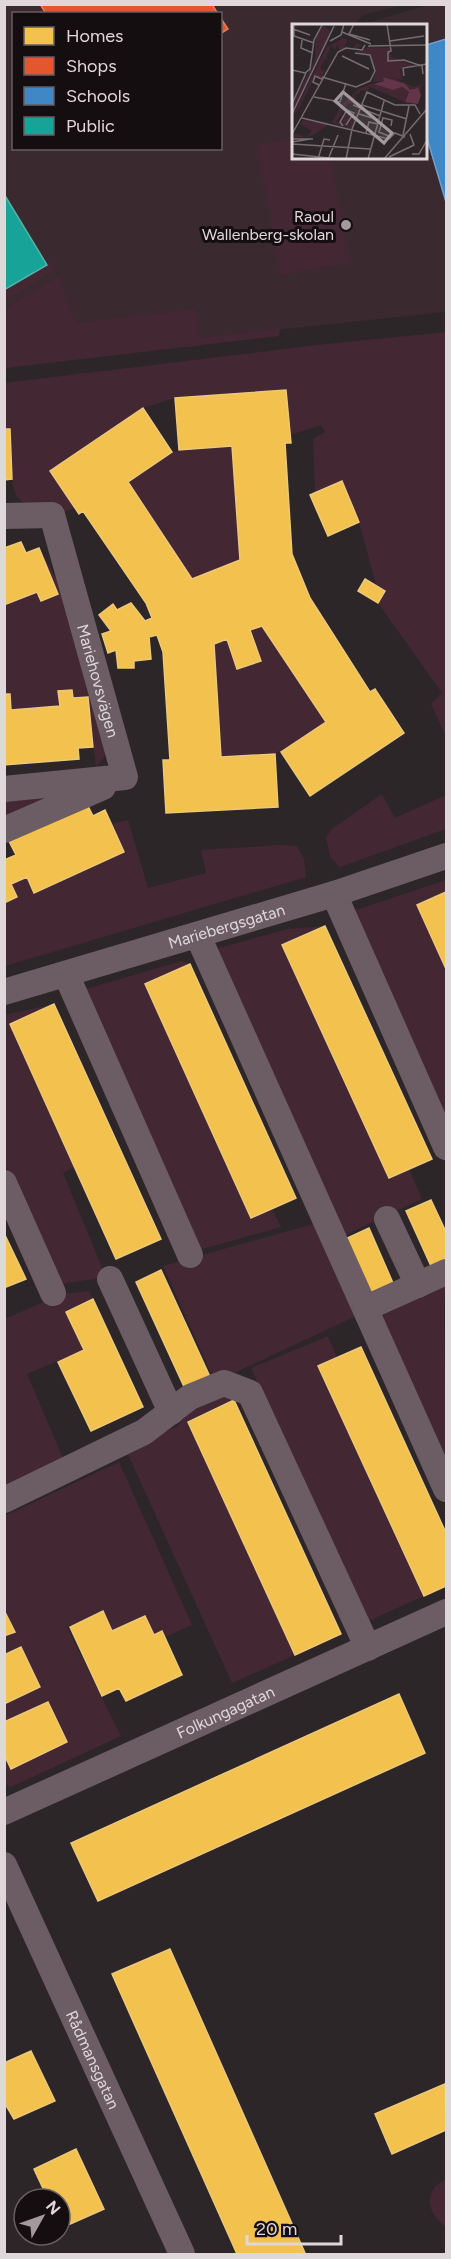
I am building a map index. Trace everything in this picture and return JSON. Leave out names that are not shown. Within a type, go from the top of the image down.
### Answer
[{"type":"street","points":[[4,516],[52,515]]},
{"type":"street","points":[[4,534],[52,515]]},
{"type":"street","name":"Mariehovsvägen","points":[[52,515],[125,777]]},
{"type":"street","points":[[4,789],[125,777]]},
{"type":"street","points":[[4,830],[125,777]]},
{"type":"street","name":"Mariebergsgatan","points":[[4,992],[198,936],[447,856]]},
{"type":"street","points":[[334,894],[447,1147]]},
{"type":"street","points":[[198,936],[447,1489]]},
{"type":"street","points":[[66,974],[190,1255]]},
{"type":"street","points":[[4,1183],[53,1293]]},
{"type":"street","points":[[387,1220],[418,1285]]},
{"type":"street","points":[[366,1308],[447,1272]]},
{"type":"street","points":[[110,1279],[171,1412]]},
{"type":"street","points":[[4,1500],[144,1432],[190,1397],[224,1383],[250,1393],[368,1648]]},
{"type":"street","name":"Folkungagatan","points":[[4,1812],[447,1612]]},
{"type":"street","name":"Rådmansgatan","points":[[4,1865],[182,2254]]},
{"type":"shaded area","points":[[5,5],[402,5],[363,15],[355,24],[292,24],[292,159],[427,159],[427,24],[364,24],[427,5],[446,5],[446,312],[199,338],[196,310],[5,338]]},
{"type":"shaded area","points":[[292,139],[292,159],[331,159],[350,263],[280,275],[257,145]]},
{"type":"shaded area","points":[[53,261],[56,270],[5,301],[5,290]]},
{"type":"shaded area","points":[[59,276],[76,323],[196,309],[200,338],[280,328],[279,336],[5,368],[5,309]]},
{"type":"shaded area","points":[[446,332],[446,737],[431,704],[442,693],[378,603],[385,591],[376,585],[359,522],[342,482],[315,493],[313,439],[325,432],[321,425],[290,435],[286,390],[175,398],[143,408],[50,471],[75,507],[58,516],[27,505],[15,493],[10,455],[10,429],[5,429],[4,383],[317,345]]},
{"type":"shaded area","points":[[232,446],[240,560],[192,579],[128,482],[172,452]]},
{"type":"shaded area","points":[[39,548],[64,592],[108,743],[104,757],[96,767],[88,697],[73,698],[72,690],[59,691],[60,706],[11,710],[10,694],[5,694],[5,605],[37,592],[41,601],[58,594]]},
{"type":"shaded area","points":[[262,626],[326,722],[275,754],[221,757],[214,644],[227,639],[237,669],[261,661],[250,630]]},
{"type":"shaded area","points":[[382,794],[395,818],[446,795],[446,829],[340,867],[330,857],[326,837],[333,828]]},
{"type":"shaded area","points":[[62,796],[5,822],[5,802]]},
{"type":"shaded area","points":[[128,820],[148,888],[206,873],[201,850],[297,846],[304,859],[306,877],[5,966],[4,903],[16,897],[11,884],[27,877],[34,892],[124,852],[111,824]]},
{"type":"shaded area","points":[[446,880],[446,892],[417,905],[446,969],[446,1124],[353,911]]},
{"type":"shaded area","points":[[325,926],[282,946],[389,1178],[409,1169],[422,1199],[343,1236],[215,949],[288,929]]},
{"type":"shaded area","points":[[182,961],[190,964],[145,985],[251,1218],[272,1209],[281,1227],[199,1250],[79,991]]},
{"type":"shaded area","points":[[54,1004],[10,1025],[74,1167],[63,1173],[106,1277],[61,1284],[5,1164],[4,1015]]},
{"type":"shaded area","points":[[317,1223],[356,1316],[215,1382],[163,1266]]},
{"type":"shaded area","points":[[446,1284],[444,1307],[446,1464],[378,1315]]},
{"type":"shaded area","points":[[89,1291],[93,1299],[67,1312],[84,1350],[27,1374],[65,1463],[8,1488],[4,1481],[4,1319],[63,1294]]},
{"type":"shaded area","points":[[328,1336],[337,1358],[319,1366],[424,1596],[366,1622],[251,1368]]},
{"type":"shaded area","points":[[224,1392],[234,1400],[188,1422],[295,1655],[232,1683],[126,1450],[178,1426],[191,1402]]},
{"type":"shaded area","points":[[119,1462],[192,1625],[165,1637],[162,1631],[154,1635],[145,1616],[112,1631],[103,1612],[67,1627],[121,1736],[11,1787],[5,1784],[5,1754],[67,1742],[48,1702],[5,1722],[5,1704],[40,1687],[21,1647],[5,1655],[5,1636],[15,1631],[5,1610],[5,1516]]},
{"type":"shaded area","points":[[446,2179],[446,2227],[434,2215],[430,2202],[433,2190]]},
{"type":"building: Homes","points":[[286,390],[291,443],[285,443],[292,554],[310,598],[370,692],[375,689],[404,733],[310,796],[281,752],[326,722],[262,626],[250,630],[261,661],[237,669],[227,639],[214,644],[221,757],[275,754],[278,807],[166,813],[163,760],[170,760],[163,652],[157,635],[149,637],[151,659],[134,661],[134,668],[118,668],[116,650],[108,653],[102,634],[111,631],[99,615],[113,604],[117,610],[131,603],[145,621],[152,618],[146,603],[83,511],[79,514],[50,471],[143,408],[172,452],[128,482],[192,579],[240,560],[232,446],[179,450],[175,398]]},
{"type":"building: Homes","points":[[4,429],[10,429],[12,479],[4,480]]},
{"type":"building: Homes","points":[[342,481],[359,522],[328,536],[310,495]]},
{"type":"building: Homes","points":[[21,542],[26,553],[39,548],[58,594],[41,601],[37,592],[4,605],[4,548]]},
{"type":"building: Homes","points":[[365,579],[385,591],[378,603],[358,591]]},
{"type":"building: Homes","points":[[72,690],[73,698],[88,697],[93,747],[78,748],[79,759],[4,765],[4,694],[10,694],[11,710],[60,706],[58,691]]},
{"type":"building: Homes","points":[[88,806],[93,816],[105,810],[124,852],[34,893],[27,877],[11,884],[17,897],[4,903],[4,860],[16,855],[9,841]]},
{"type":"building: Homes","points":[[446,892],[446,969],[417,905]]},
{"type":"building: Homes","points":[[325,926],[432,1159],[389,1178],[282,945]]},
{"type":"building: Homes","points":[[190,964],[296,1198],[251,1218],[145,984]]},
{"type":"building: Homes","points":[[54,1004],[161,1239],[116,1259],[10,1024]]},
{"type":"building: Homes","points":[[431,1200],[446,1232],[446,1259],[431,1266],[406,1211]]},
{"type":"building: Homes","points":[[369,1228],[393,1283],[369,1294],[345,1239]]},
{"type":"building: Homes","points":[[4,1233],[26,1279],[4,1288]]},
{"type":"building: Homes","points":[[161,1270],[211,1379],[186,1391],[136,1282]]},
{"type":"building: Homes","points":[[93,1299],[143,1407],[91,1431],[58,1362],[84,1350],[66,1312]]},
{"type":"building: Homes","points":[[361,1347],[446,1533],[446,1586],[424,1596],[318,1366]]},
{"type":"building: Homes","points":[[234,1400],[341,1634],[295,1655],[188,1422]]},
{"type":"building: Homes","points":[[4,1610],[15,1632],[4,1636]]},
{"type":"building: Homes","points":[[103,1611],[112,1631],[145,1616],[154,1635],[162,1631],[182,1675],[126,1701],[119,1688],[102,1696],[70,1627]]},
{"type":"building: Homes","points":[[21,1647],[40,1687],[4,1704],[4,1655]]},
{"type":"building: Homes","points":[[399,1694],[425,1753],[98,1901],[71,1843]]},
{"type":"building: Homes","points":[[48,1702],[67,1742],[11,1769],[4,1754],[4,1722]]},
{"type":"building: Homes","points":[[170,1949],[305,2253],[237,2254],[112,1974]]},
{"type":"building: Homes","points":[[31,2051],[55,2101],[14,2119],[4,2102],[4,2063]]},
{"type":"building: Homes","points":[[445,2084],[446,2130],[392,2154],[375,2114]]},
{"type":"building: Homes","points":[[76,2149],[104,2209],[72,2223],[72,2187],[42,2187],[34,2169]]},
{"type":"building: Shops","points":[[40,4],[212,4],[217,12],[45,12]]},
{"type":"building: Shops","points":[[222,20],[228,29],[222,33]]},
{"type":"building: Schools","points":[[446,39],[446,202],[427,138],[427,45]]},
{"type":"building: Public","points":[[4,194],[47,265],[4,290]]},
{"type":"place","name":"Raoul Wallenberg-skolan","points":[[346,225]]}]
